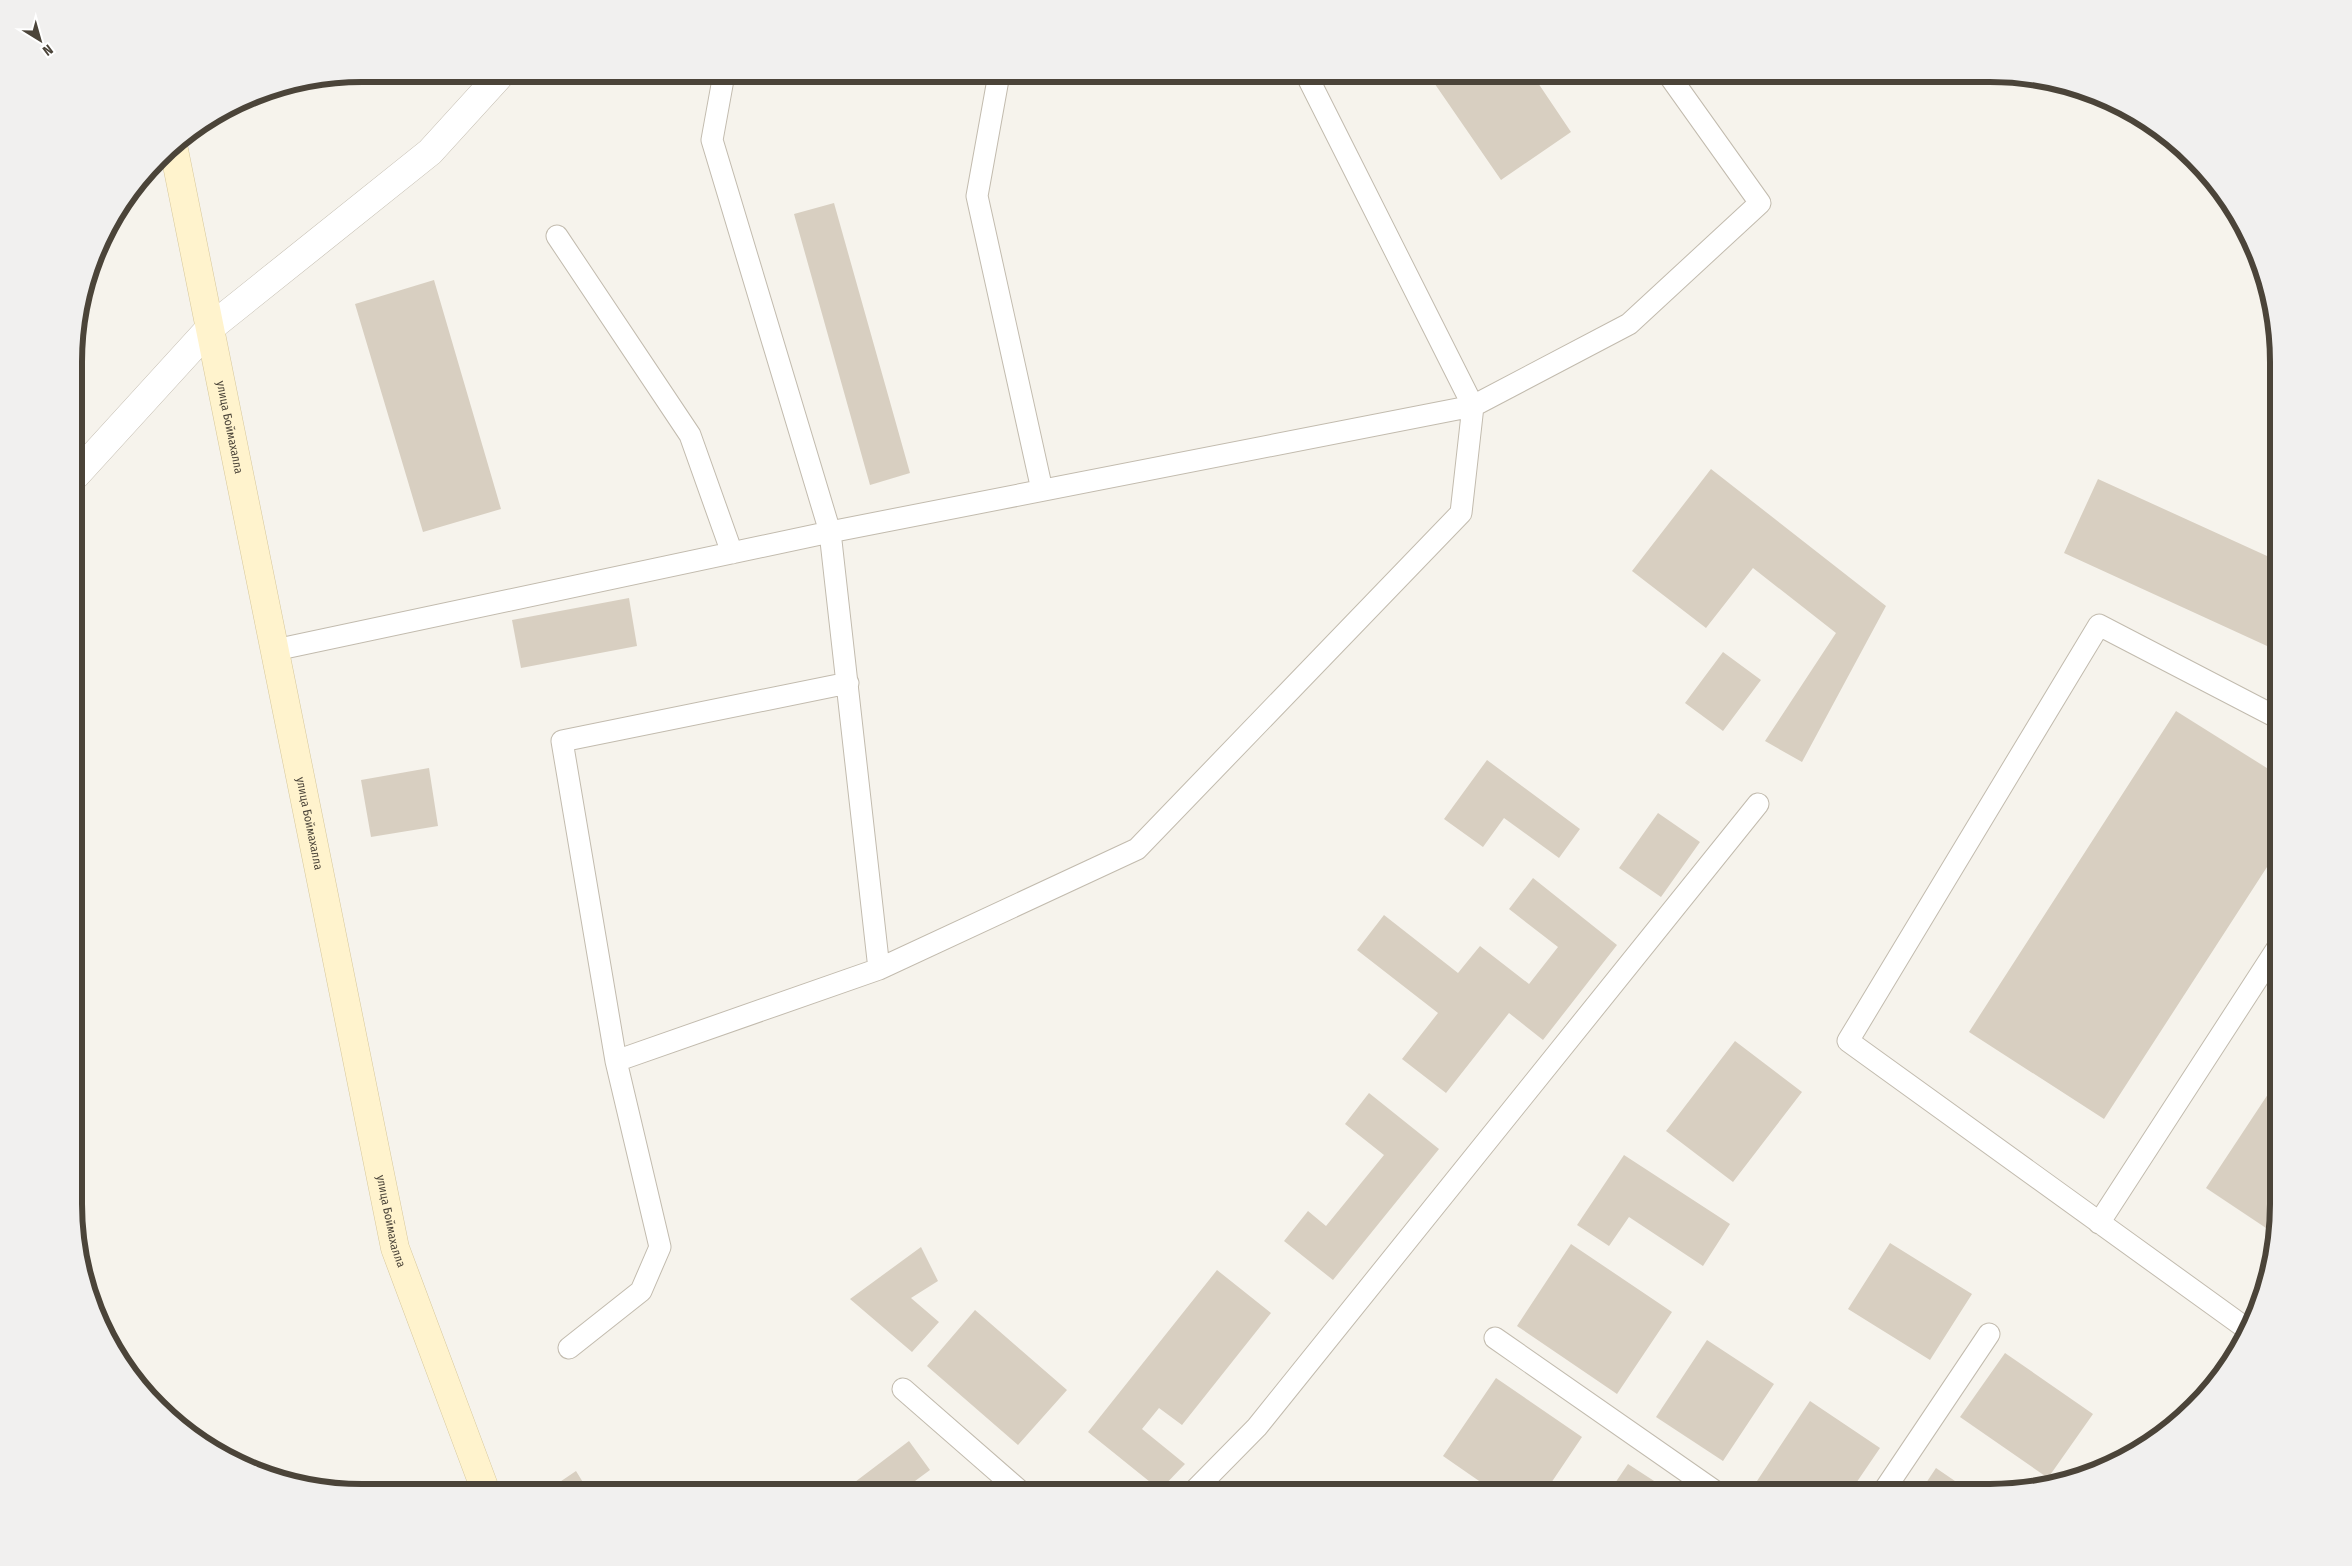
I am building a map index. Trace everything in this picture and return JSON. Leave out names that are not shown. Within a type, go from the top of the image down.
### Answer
[{"type":"main road","name":"улица Боймахалла","points":[[175,155],[395,1248],[483,1484]]},
{"type":"street","points":[[82,467],[210,328],[430,152],[494,82]]},
{"type":"lane","points":[[723,82],[712,140],[830,532],[879,969]]},
{"type":"lane","points":[[998,82],[977,196],[1042,490]]},
{"type":"lane","points":[[616,1061],[879,969],[1137,849],[1461,513],[1473,406],[1310,82]]},
{"type":"lane","points":[[275,650],[830,532],[1473,406],[1629,324],[1760,203],[1674,82]]},
{"type":"lane","points":[[558,236],[690,435],[732,553]]},
{"type":"lane","points":[[2242,1325],[1848,1041],[2099,625],[2270,714]]},
{"type":"lane","points":[[569,1348],[642,1292],[660,1247],[616,1061],[562,740],[848,683]]},
{"type":"lane","points":[[1201,1484],[1257,1427],[1758,804]]},
{"type":"lane","points":[[2099,1223],[2270,959]]},
{"type":"lane","points":[[1888,1484],[1989,1334]]},
{"type":"lane","points":[[1495,1338],[1705,1484]]},
{"type":"lane","points":[[903,1389],[1011,1484]]},
{"type":"building","points":[[1434,82],[1537,82],[1571,132],[1501,180]]},
{"type":"building","points":[[834,203],[910,473],[870,485],[794,214]]},
{"type":"building","points":[[434,280],[501,509],[423,532],[355,304]]},
{"type":"building","points":[[1711,469],[1886,606],[1802,762],[1765,741],[1836,633],[1753,568],[1706,628],[1632,571]]},
{"type":"building","points":[[2098,479],[2270,557],[2270,647],[2064,553]]},
{"type":"building","points":[[629,598],[637,646],[521,668],[512,620]]},
{"type":"building","points":[[1723,652],[1761,680],[1723,731],[1685,703]]},
{"type":"building","points":[[2176,711],[2270,770],[2270,862],[2104,1119],[1969,1032]]},
{"type":"building","points":[[1487,760],[1580,829],[1559,858],[1504,818],[1483,847],[1444,819]]},
{"type":"building","points":[[429,768],[438,826],[371,837],[361,780]]},
{"type":"building","points":[[1658,813],[1700,842],[1661,897],[1619,868]]},
{"type":"building","points":[[1533,878],[1617,945],[1543,1040],[1509,1013],[1446,1093],[1402,1059],[1438,1013],[1357,950],[1384,915],[1458,973],[1480,946],[1529,984],[1558,947],[1509,909]]},
{"type":"building","points":[[1735,1041],[1802,1092],[1733,1182],[1666,1131]]},
{"type":"building","points":[[2270,1091],[2268,1229],[2206,1188]]},
{"type":"building","points":[[1369,1093],[1439,1149],[1333,1280],[1284,1241],[1308,1211],[1326,1226],[1384,1155],[1345,1124]]},
{"type":"building","points":[[1624,1155],[1730,1224],[1703,1266],[1629,1217],[1609,1246],[1577,1225]]},
{"type":"building","points":[[1890,1243],[1972,1294],[1930,1360],[1848,1309]]},
{"type":"building","points":[[1571,1244],[1672,1312],[1617,1394],[1517,1326]]},
{"type":"building","points":[[921,1247],[938,1281],[911,1298],[939,1322],[912,1352],[850,1299]]},
{"type":"building","points":[[1217,1270],[1271,1313],[1182,1425],[1159,1408],[1142,1429],[1185,1464],[1166,1484],[1153,1484],[1088,1432]]},
{"type":"building","points":[[975,1310],[1067,1390],[1018,1445],[927,1366]]},
{"type":"building","points":[[1707,1340],[1774,1384],[1723,1461],[1656,1417]]},
{"type":"building","points":[[2005,1353],[2093,1414],[2047,1477],[1960,1417]]},
{"type":"building","points":[[1496,1378],[1582,1437],[1550,1484],[1483,1484],[1443,1456]]},
{"type":"building","points":[[1810,1401],[1880,1448],[1855,1484],[1761,1484],[1757,1481]]},
{"type":"building","points":[[909,1441],[930,1470],[911,1484],[852,1484]]},
{"type":"building","points":[[1628,1464],[1659,1484],[1614,1484]]},
{"type":"building","points":[[1936,1468],[1959,1484],[1925,1484]]},
{"type":"building","points":[[576,1471],[584,1484],[557,1484]]}]
